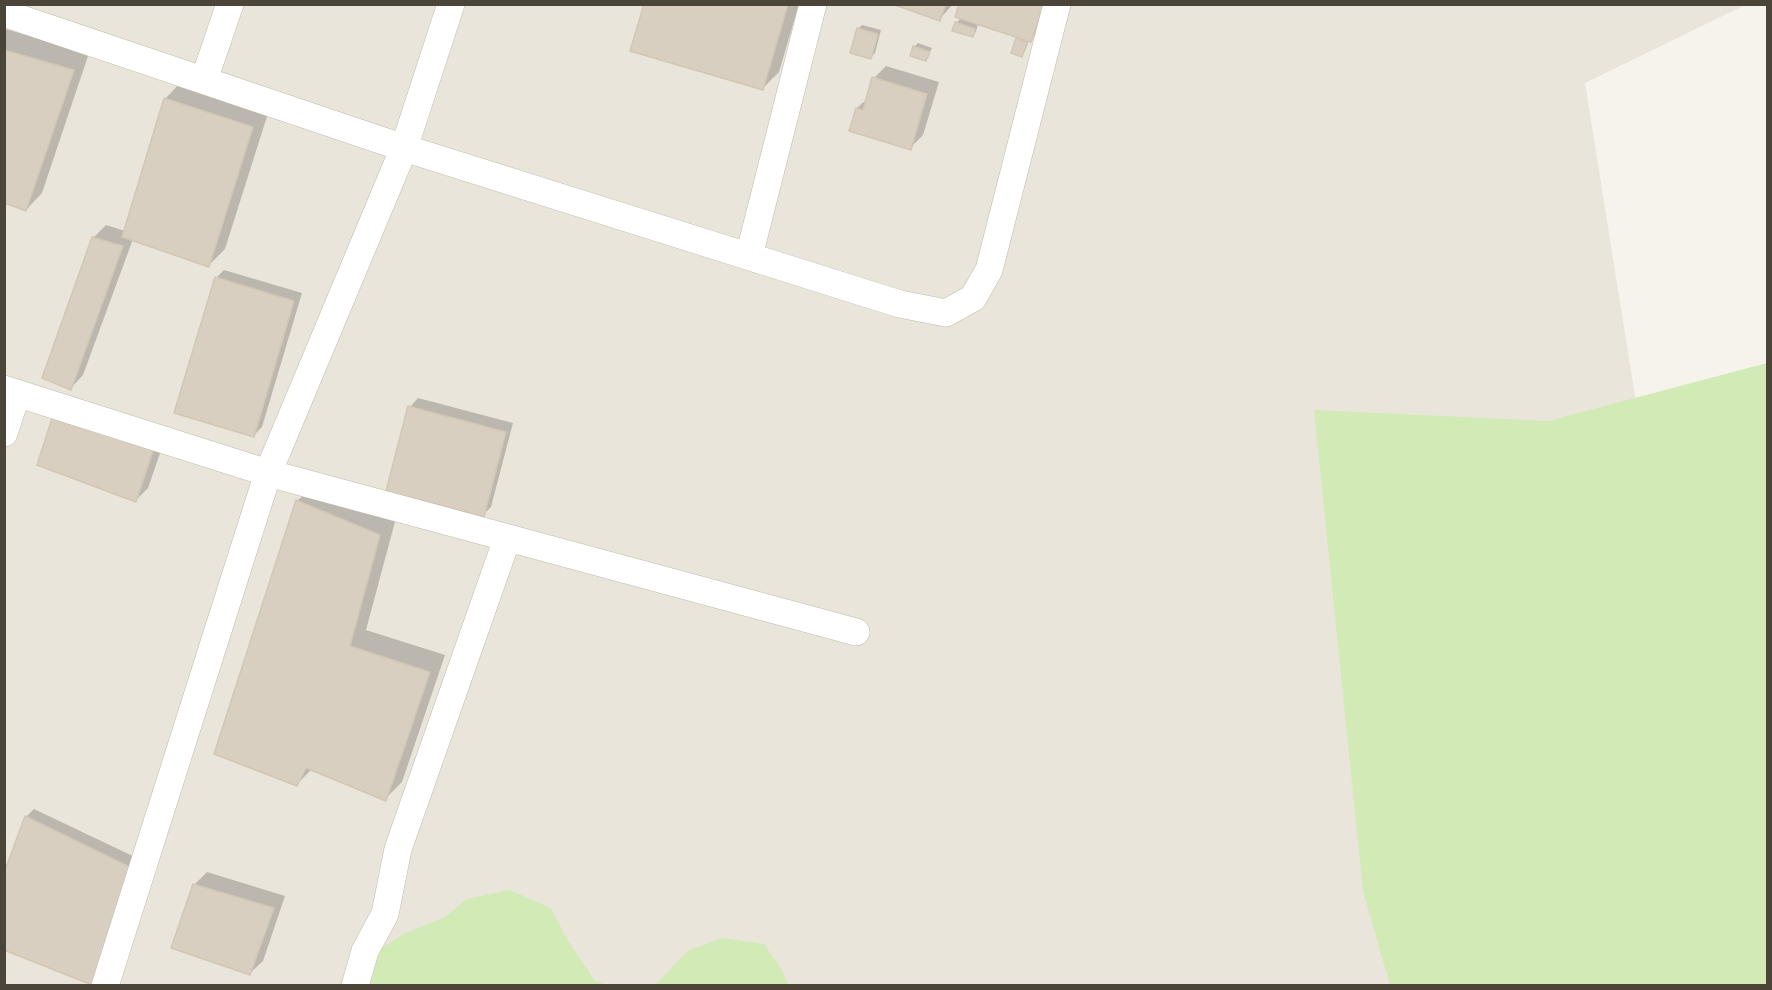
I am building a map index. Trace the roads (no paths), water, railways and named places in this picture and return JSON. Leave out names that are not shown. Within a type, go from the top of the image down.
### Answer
[{"type":"street","points":[[204,81],[230,4]]},
{"type":"street","points":[[105,986],[268,473],[404,148],[451,4]]},
{"type":"street","points":[[749,256],[813,4]]},
{"type":"street","points":[[4,12],[404,148],[900,304],[946,313],[973,298],[989,270],[1057,4]]},
{"type":"street","points":[[4,433],[11,391],[268,473],[856,632]]},
{"type":"street","points":[[355,986],[365,951],[385,914],[398,849],[507,539]]}]
